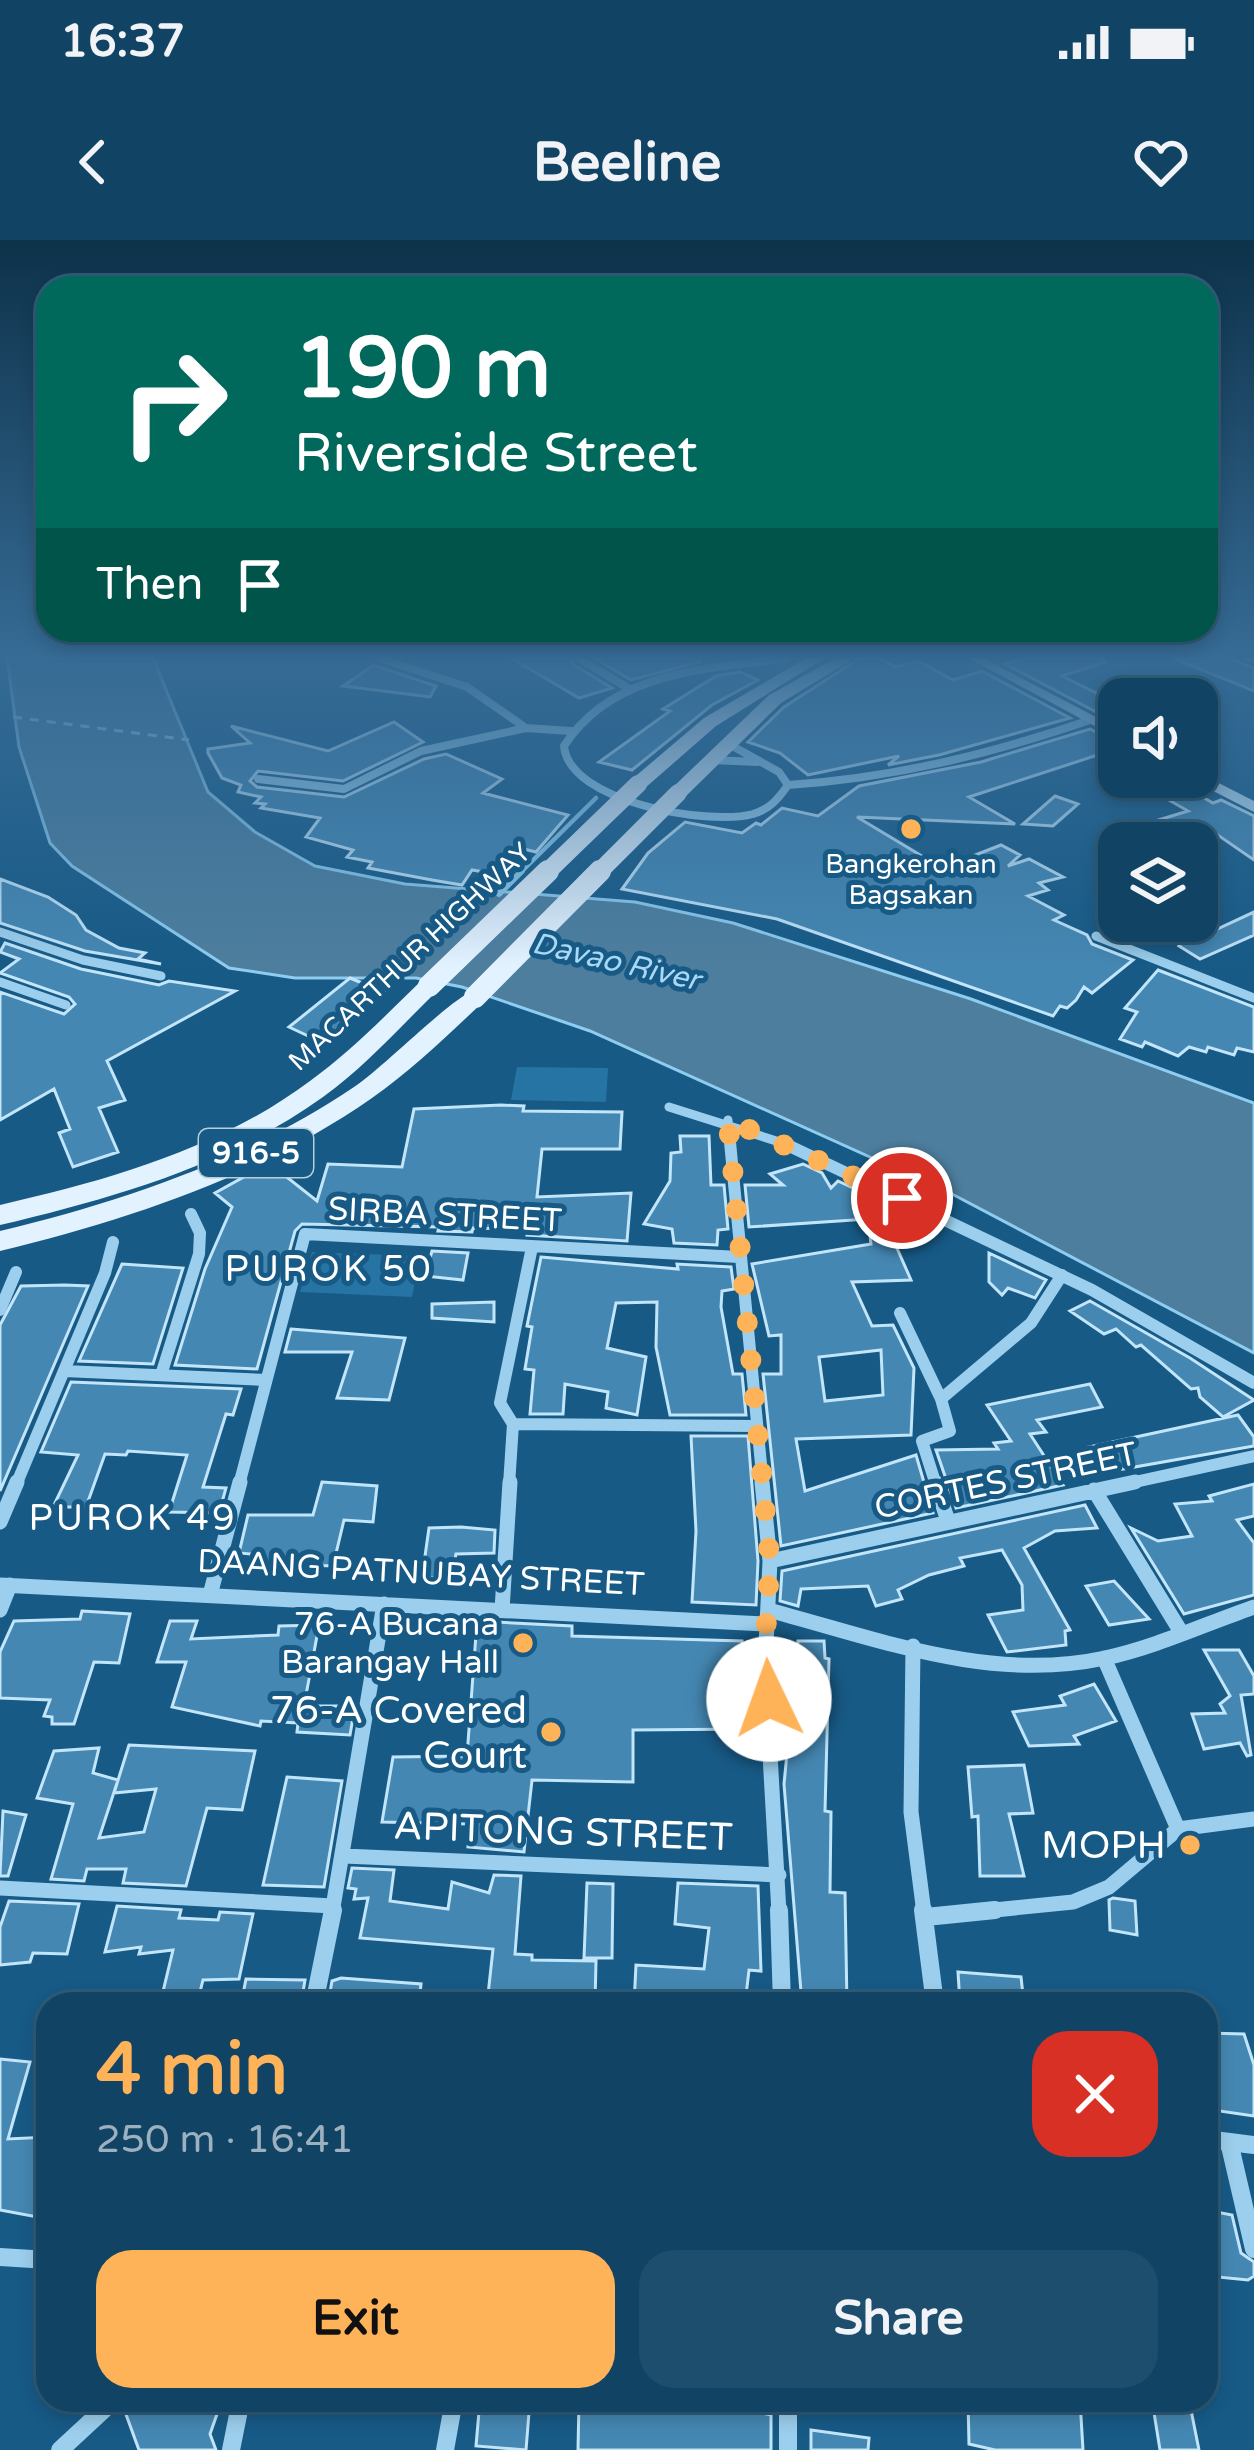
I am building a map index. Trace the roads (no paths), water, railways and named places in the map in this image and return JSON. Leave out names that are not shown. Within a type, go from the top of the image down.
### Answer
[{"type":"main road","name":"MACARTHUR HIGHWAY","points":[[0,1215],[155,1172],[271,1118],[352,1060],[665,761]]},
{"type":"main road","name":"MACARTHUR HIGHWAY","points":[[0,1241],[121,1209],[241,1161],[366,1091],[476,997],[707,761]]},
{"type":"main road","points":[[1218,788],[1254,807]]},
{"type":"street","points":[[258,779],[344,789],[400,761]]},
{"type":"street","points":[[568,761],[580,777],[598,787],[719,818],[752,816],[775,807],[788,785]]},
{"type":"street","points":[[729,761],[764,763]]},
{"type":"street","points":[[761,761],[783,775],[788,785]]},
{"type":"street","points":[[788,785],[904,773],[957,761]]},
{"type":"street","points":[[1,933],[82,960],[161,976]]},
{"type":"street","points":[[1096,936],[1254,998]]},
{"type":"street","points":[[0,982],[67,1005]]},
{"type":"street","points":[[669,1107],[728,1120],[793,1146],[1141,1312],[1254,1383]]},
{"type":"street","points":[[728,1120],[770,1561],[767,1617],[782,1992]]},
{"type":"street","points":[[161,1375],[199,1254],[200,1233],[191,1214]]},
{"type":"street","name":"SIRBA STREET","points":[[210,1595],[305,1234],[739,1257]]},
{"type":"street","points":[[0,1522],[113,1242]]},
{"type":"street","points":[[502,1610],[513,1424],[500,1402],[532,1247]]},
{"type":"street","points":[[0,1310],[16,1272]]},
{"type":"street","points":[[941,1399],[1031,1323],[1062,1275]]},
{"type":"street","points":[[900,1313],[941,1399],[950,1431],[922,1442],[948,1521]]},
{"type":"street","points":[[64,1371],[266,1380]]},
{"type":"street","points":[[513,1424],[755,1426]]},
{"type":"street","name":"CORTES STREET","points":[[770,1561],[1254,1456]]},
{"type":"street","points":[[1094,1490],[1180,1632]]},
{"type":"street","points":[[0,1610],[5,1585]]},
{"type":"street","name":"DAANG PATNUBAY STREET","points":[[5,1585],[502,1610],[767,1617],[913,1646],[956,1660],[1054,1666],[1104,1658],[1254,1606]]},
{"type":"street","points":[[316,1992],[344,1856],[384,1604]]},
{"type":"street","points":[[913,1646],[911,1812],[934,1992]]},
{"type":"street","points":[[1104,1658],[1178,1829]]},
{"type":"street","points":[[926,1917],[1072,1902],[1109,1888],[1178,1829],[1254,1819]]},
{"type":"street","name":"APITONG STREET","points":[[344,1856],[779,1875]]},
{"type":"street","points":[[0,1888],[333,1906]]},
{"type":"street","points":[[1218,2141],[1254,2145]]},
{"type":"street","points":[[1229,2142],[1254,2249]]},
{"type":"street","points":[[0,2257],[36,2259]]},
{"type":"street","points":[[60,2450],[101,2412]]},
{"type":"street","points":[[231,2450],[239,2412]]},
{"type":"street","points":[[445,2450],[452,2412]]},
{"type":"street","points":[[788,2412],[788,2450]]},
{"type":"water","name":"Davao River","points":[[24,761],[195,761],[208,792],[255,832],[315,866],[405,884],[635,902],[733,923],[971,999],[1254,1103],[1254,1353],[952,1194],[590,1031],[462,987],[416,978],[295,978],[229,968],[72,866],[50,843]]},
{"type":"waterway","points":[[519,874],[596,798]]},
{"type":"waterway","points":[[519,874],[522,871]]},
{"type":"waterway","points":[[499,894],[519,874]]},
{"type":"place","name":"Bangkerohan Bagsakan","points":[[911,829]]},
{"type":"place","name":"76-A Bucana Barangay Hall","points":[[523,1643]]},
{"type":"place","name":"76-A Covered Court","points":[[551,1732]]},
{"type":"place","name":"MOPH","points":[[1190,1845]]},
{"type":"district","name":"PUROK 50","points":[[329,1269]]},
{"type":"district","name":"PUROK 49","points":[[133,1518]]}]
